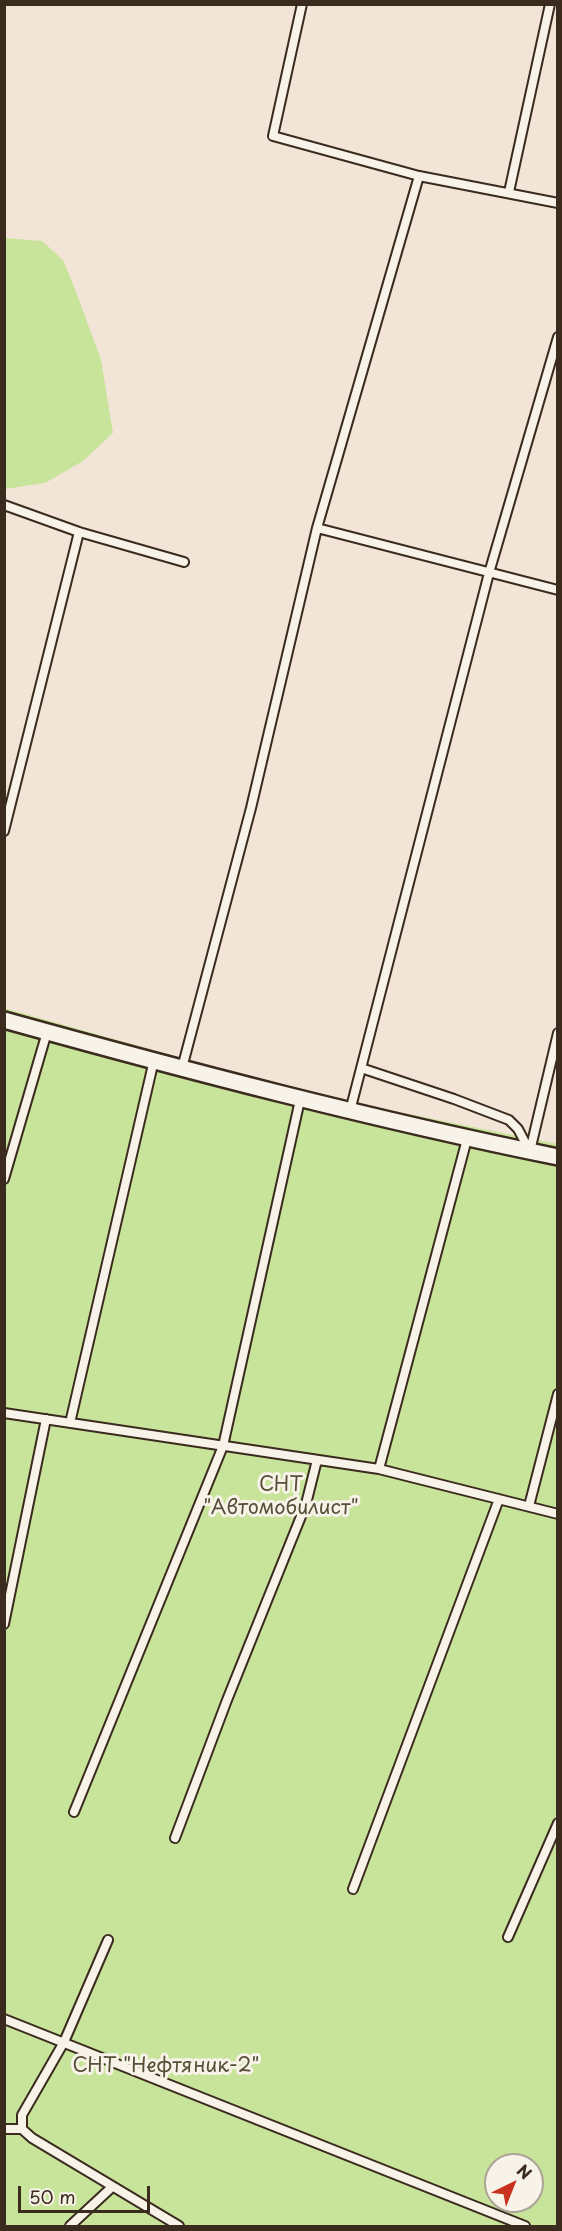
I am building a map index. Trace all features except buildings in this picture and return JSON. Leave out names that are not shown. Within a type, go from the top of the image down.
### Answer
[{"type":"street","points":[[4,1020],[300,1100],[467,1139],[558,1157]]},
{"type":"lane","points":[[302,4],[273,136],[419,176],[558,202]]},
{"type":"lane","points":[[509,192],[550,4]]},
{"type":"lane","points":[[182,1068],[251,808],[317,528],[419,176]]},
{"type":"lane","points":[[350,1111],[489,573],[558,337]]},
{"type":"lane","points":[[4,505],[79,532],[184,562]]},
{"type":"lane","points":[[317,528],[558,590]]},
{"type":"lane","points":[[4,831],[79,532]]},
{"type":"lane","points":[[4,1179],[47,1032]]},
{"type":"lane","points":[[530,1151],[558,1033]]},
{"type":"lane","points":[[70,1423],[154,1059]]},
{"type":"lane","points":[[361,1068],[509,1120],[518,1130],[530,1151]]},
{"type":"lane","points":[[74,1812],[223,1446],[300,1100]]},
{"type":"lane","points":[[379,1469],[467,1139]]},
{"type":"lane","points":[[529,1506],[558,1394]]},
{"type":"lane","points":[[4,1413],[379,1469],[558,1514]]},
{"type":"lane","points":[[4,1624],[46,1419]]},
{"type":"lane","points":[[176,1838],[227,1700],[306,1504],[317,1460]]},
{"type":"lane","points":[[353,1889],[499,1499]]},
{"type":"lane","points":[[508,1937],[558,1824]]},
{"type":"lane","points":[[22,2129],[22,2115],[64,2042],[108,1940]]},
{"type":"lane","points":[[4,2019],[525,2226]]},
{"type":"lane","points":[[4,2129],[22,2129],[32,2138],[179,2226]]},
{"type":"lane","points":[[70,2226],[112,2187]]},
{"type":"green space","points":[[5,238],[42,241],[63,260],[101,360],[113,433],[83,461],[45,483],[5,489]]},
{"type":"green space","name":"СНТ \"Автомобилист\"","points":[[4,1008],[305,1093],[557,1144],[557,2226],[5,2226]]},
{"type":"park label","name":"СНТ \"Нефтяник-2\"","points":[[166,2066]]}]
